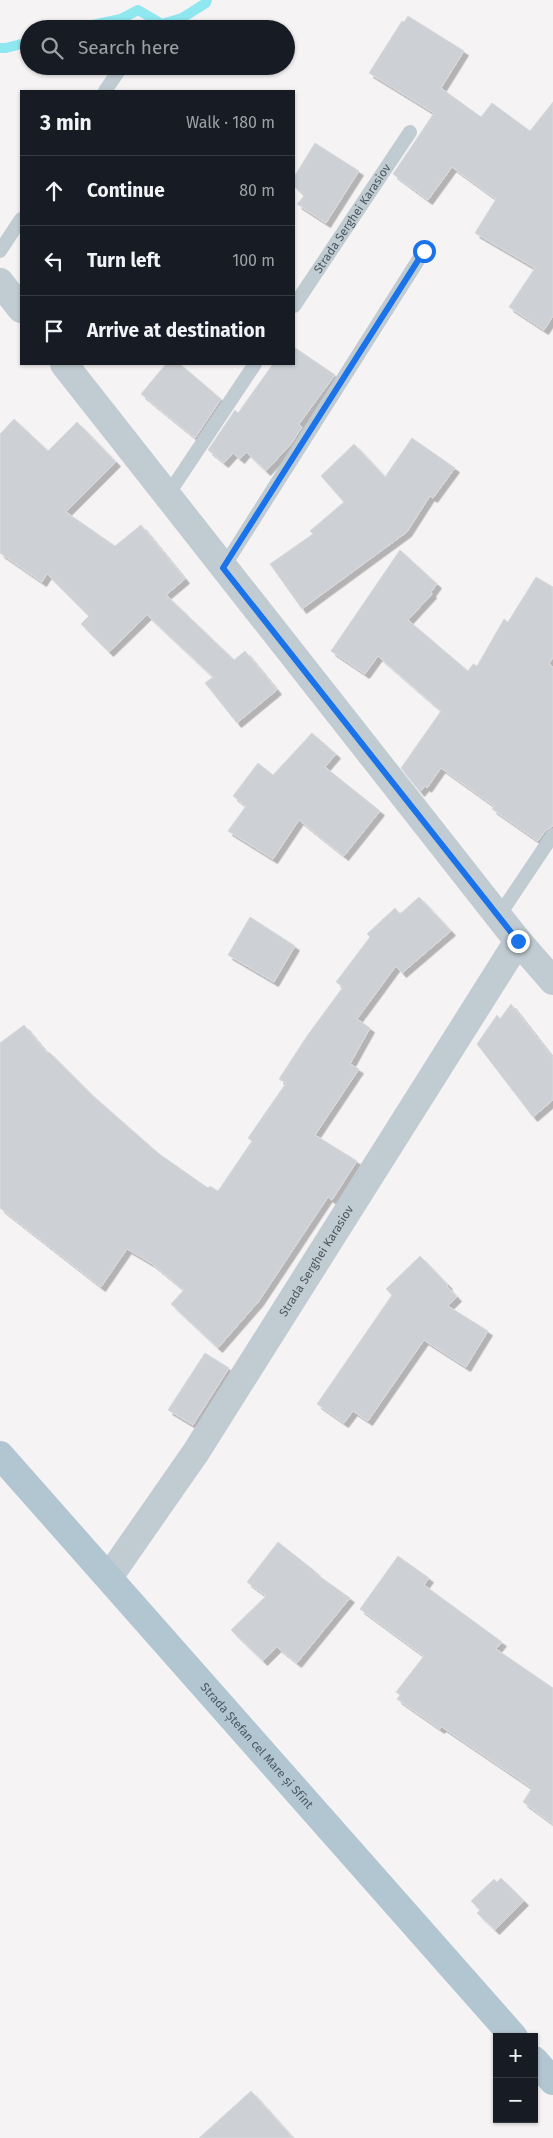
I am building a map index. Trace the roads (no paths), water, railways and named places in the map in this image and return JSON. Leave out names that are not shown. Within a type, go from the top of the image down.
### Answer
[{"type":"main road","name":"Strada Ștefan cel Mare și Sfînt","points":[[0,1455],[510,2033]]},
{"type":"main road","points":[[538,2064],[553,2081]]},
{"type":"street","points":[[0,282],[20,308]]},
{"type":"street","points":[[65,365],[498,917],[553,981]]},
{"type":"street","name":"Strada Serghei Karasiov","points":[[109,1577],[196,1452],[518,941]]},
{"type":"lane","points":[[106,90],[116,75]]},
{"type":"lane","name":"Strada Serghei Karasiov","points":[[295,304],[410,132]]},
{"type":"lane","points":[[0,251],[20,221]]},
{"type":"lane","points":[[223,568],[424,251]]},
{"type":"lane","points":[[167,496],[254,365]]},
{"type":"lane","points":[[498,917],[553,835]]},
{"type":"waterway","points":[[175,20],[206,3],[207,0]]},
{"type":"waterway","points":[[116,20],[138,10],[155,20]]},
{"type":"waterway","points":[[0,48],[20,44]]}]
